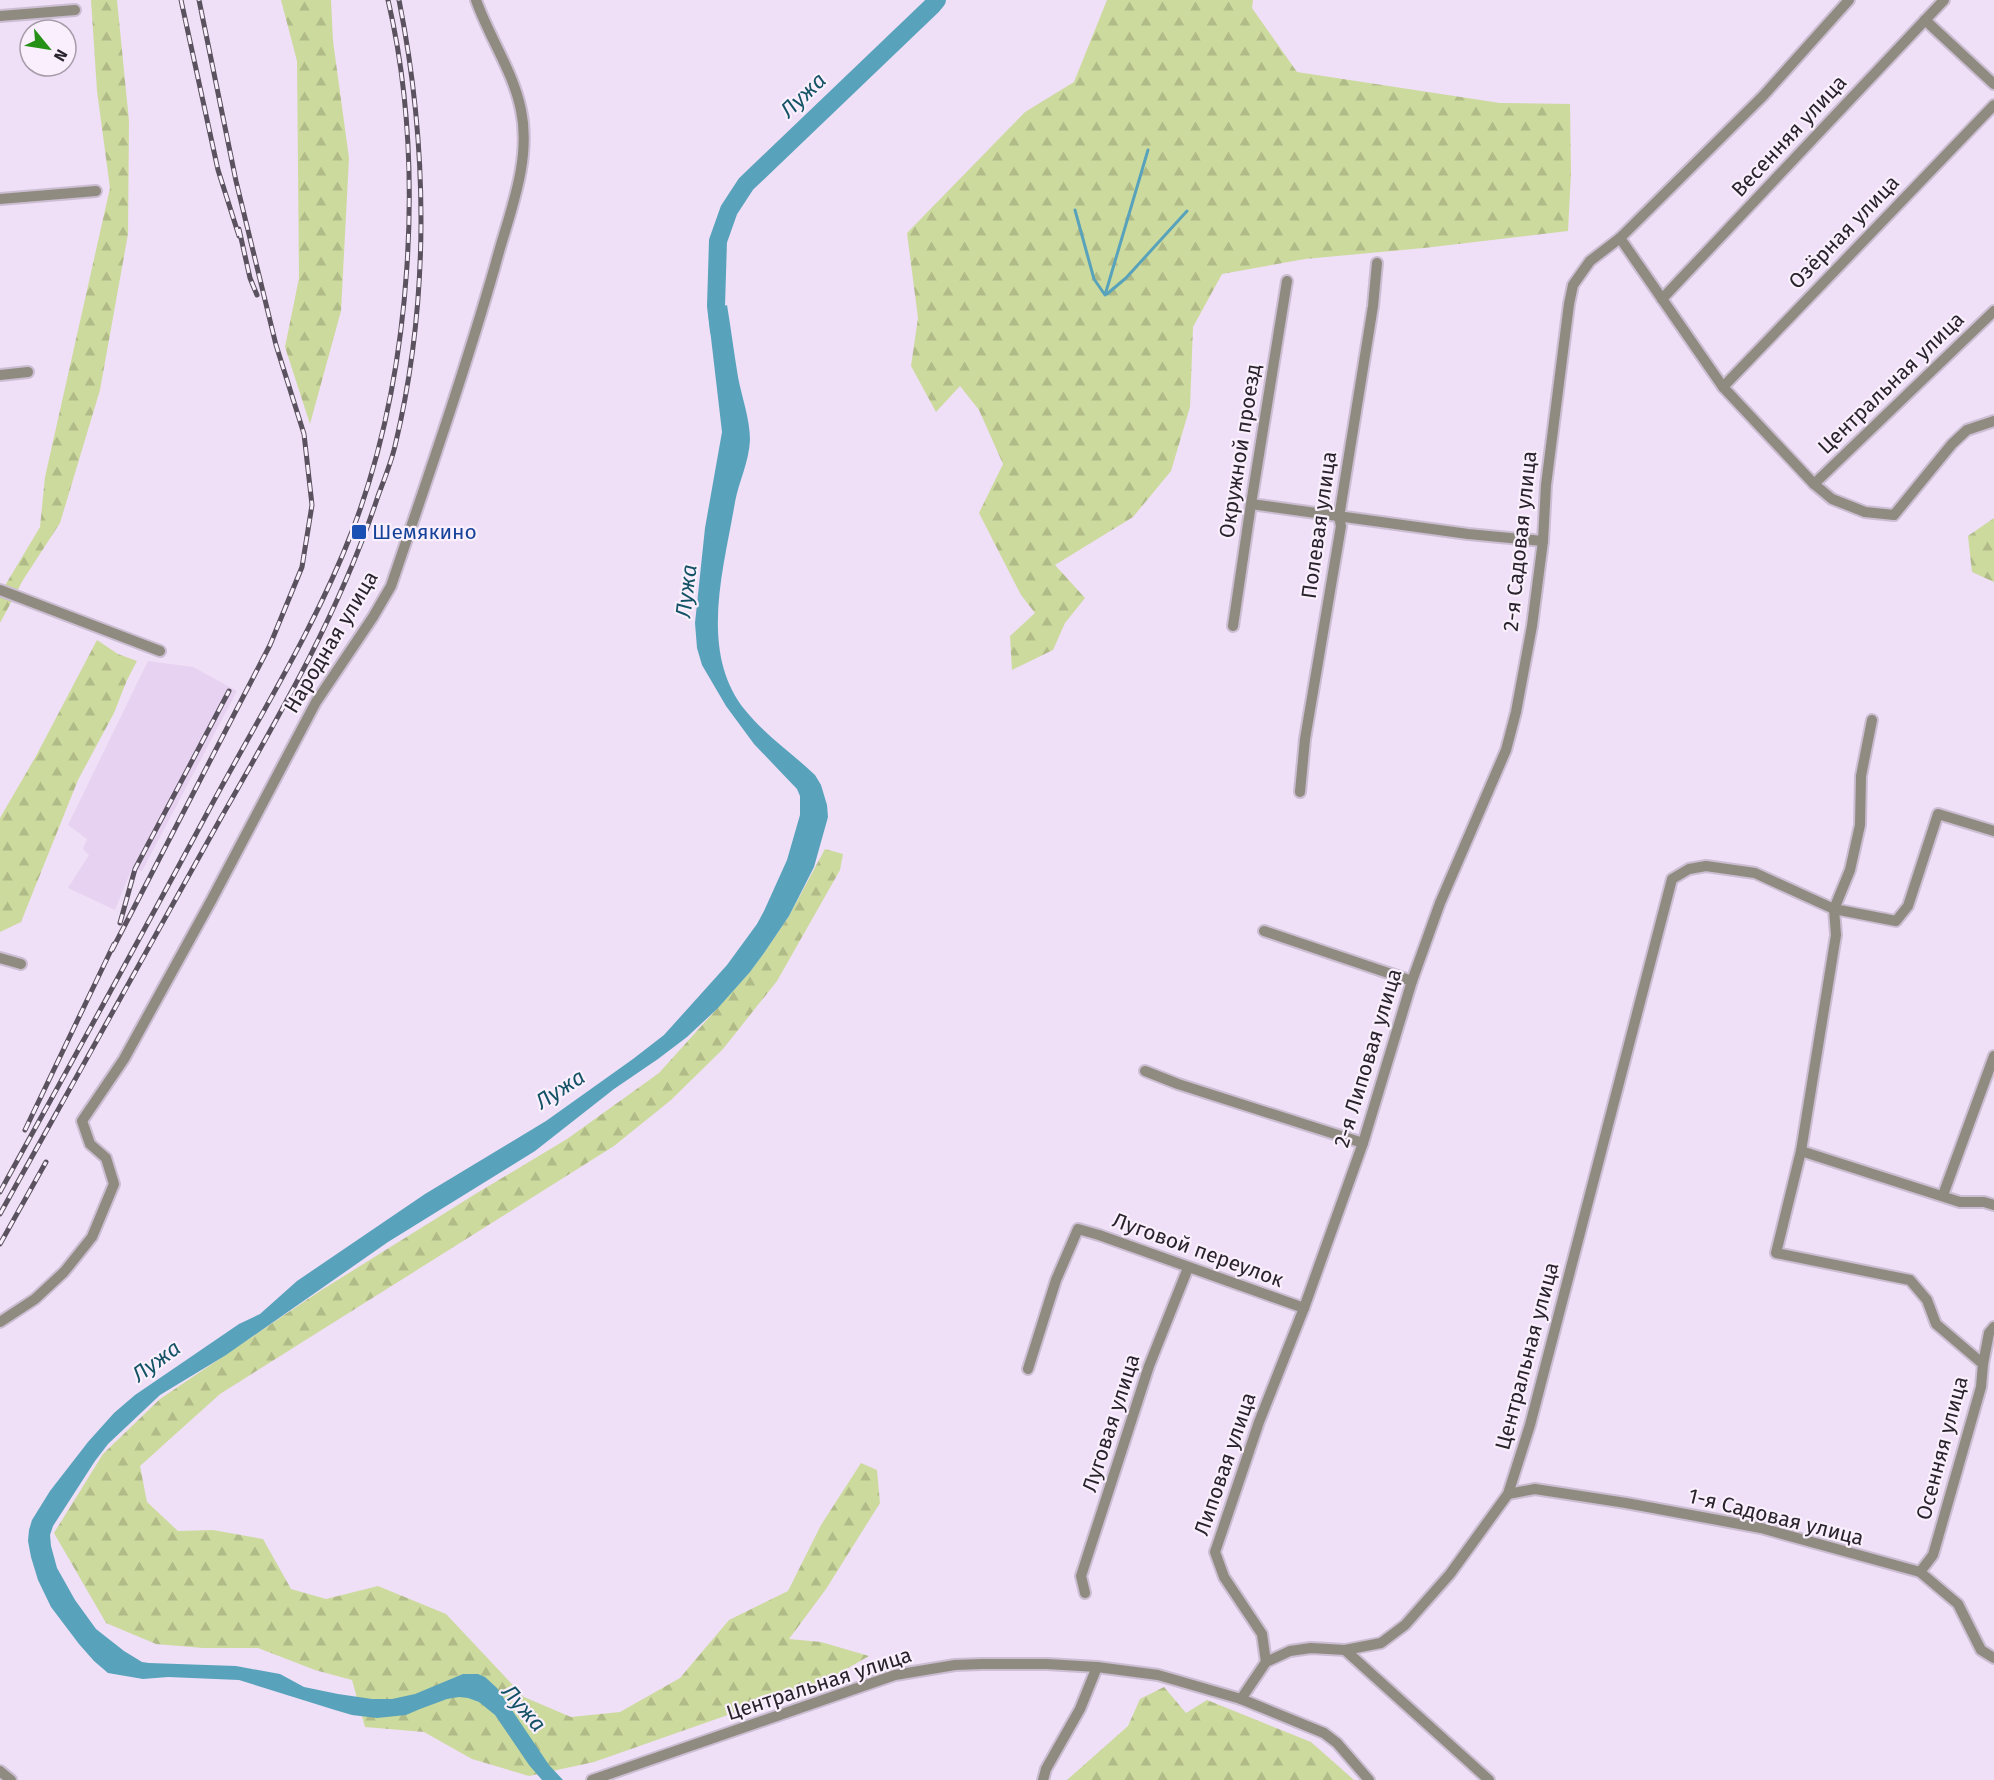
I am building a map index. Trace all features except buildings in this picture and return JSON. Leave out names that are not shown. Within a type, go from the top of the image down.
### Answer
[{"type":"street","name":"Народная улица","points":[[0,1322],[35,1299],[64,1272],[92,1236],[114,1184],[106,1158],[90,1144],[82,1121],[124,1059],[212,901],[316,702],[373,617],[395,575],[469,357],[521,173],[523,140],[521,111],[513,84],[476,0]]},
{"type":"street","name":"2-я Садовая улица","points":[[1475,822],[1506,750],[1532,626],[1543,541],[1546,485],[1569,304],[1574,285],[1590,261],[1620,238],[1762,96],[1850,0]]},
{"type":"street","name":"Весенняя улица","points":[[1662,298],[1944,0]]},
{"type":"street","points":[[0,16],[75,10]]},
{"type":"street","points":[[1925,20],[1994,84]]},
{"type":"street","name":"Озёрная улица","points":[[1722,387],[1994,105]]},
{"type":"street","points":[[0,199],[96,191]]},
{"type":"street","points":[[1620,238],[1722,387],[1814,484],[1832,499],[1865,512],[1894,515],[1952,444],[1967,430],[1994,422]]},
{"type":"street","name":"Полевая улица","points":[[1300,792],[1305,739],[1341,526],[1339,517],[1373,306],[1377,263]]},
{"type":"street","name":"Окружной проезд","points":[[1233,626],[1287,281]]},
{"type":"street","name":"Центральная улица","points":[[1814,484],[1994,311]]},
{"type":"street","points":[[0,375],[28,372]]},
{"type":"street","points":[[1251,504],[1468,534],[1543,541]]},
{"type":"street","points":[[0,590],[160,651]]},
{"type":"street","points":[[1872,720],[1861,776],[1860,825],[1850,870],[1834,909],[1836,935],[1801,1151],[1960,1202],[1984,1202],[1994,1205]]},
{"type":"street","points":[[1834,909],[1896,921],[1908,906],[1938,814],[1994,831]]},
{"type":"street","name":"2-я Липовая улица","points":[[1305,1308],[1363,1143],[1412,981],[1440,903],[1475,822]]},
{"type":"street","name":"Центральная улица","points":[[1266,1662],[1290,1651],[1311,1648],[1345,1650],[1381,1643],[1405,1625],[1450,1574],[1508,1494],[1530,1425],[1672,879],[1689,869],[1706,866],[1755,873],[1834,909]]},
{"type":"street","points":[[1264,931],[1412,981]]},
{"type":"street","points":[[0,958],[21,964]]},
{"type":"street","points":[[1942,1195],[1994,1056]]},
{"type":"street","points":[[1145,1071],[1178,1084],[1363,1143]]},
{"type":"street","name":"Осенняя улица","points":[[1801,1151],[1776,1253],[1910,1280],[1928,1300],[1936,1324],[1983,1364],[1981,1387],[1933,1555],[1920,1572]]},
{"type":"street","name":"Луговой переулок","points":[[1028,1369],[1056,1280],[1078,1229],[1099,1234],[1188,1268],[1305,1308]]},
{"type":"street","name":"Луговая улица","points":[[1085,1593],[1081,1576],[1149,1366],[1188,1268]]},
{"type":"street","name":"Липовая улица","points":[[1266,1662],[1262,1634],[1224,1576],[1215,1552],[1259,1422],[1305,1308]]},
{"type":"street","points":[[1983,1364],[1989,1333],[1994,1327]]},
{"type":"street","name":"1-я Садовая улица","points":[[1508,1494],[1535,1489],[1761,1528],[1920,1572],[1958,1604],[1981,1650],[1994,1658]]},
{"type":"street","points":[[1345,1650],[1489,1780]]},
{"type":"street","points":[[1241,1699],[1266,1662]]},
{"type":"street","name":"Центральная улица","points":[[592,1780],[895,1676],[955,1665],[1047,1664],[1097,1667],[1158,1676],[1241,1699],[1324,1733],[1337,1743],[1369,1780]]},
{"type":"street","points":[[1043,1780],[1046,1769],[1080,1709],[1097,1667]]},
{"type":"street","points":[[0,1771],[11,1780]]},
{"type":"shaded area","points":[[148,661],[193,667],[237,691],[142,871],[132,868],[115,910],[68,888],[89,855],[83,849],[87,839],[68,825]]},
{"type":"green space","points":[[91,0],[117,0],[129,121],[128,234],[100,390],[60,523],[23,580],[0,623],[0,594],[40,527],[45,477],[110,188],[97,91]]},
{"type":"green space","points":[[281,0],[331,0],[333,41],[349,158],[341,311],[310,424],[285,347],[299,278],[297,61]]},
{"type":"green space","points":[[1107,0],[1253,0],[1252,8],[1297,72],[1500,103],[1570,104],[1571,173],[1568,231],[1305,259],[1222,274],[1193,327],[1190,407],[1171,471],[1133,517],[1055,565],[1085,598],[1065,623],[1053,650],[1012,670],[1010,636],[1035,613],[1021,595],[979,513],[1003,464],[979,410],[960,386],[936,412],[911,366],[918,318],[907,233],[1025,112],[1074,82]]},
{"type":"green space","points":[[1994,518],[1994,582],[1972,572],[1968,536]]},
{"type":"green space","points":[[97,640],[118,654],[137,661],[114,713],[78,780],[21,922],[0,932],[0,818],[36,756]]},
{"type":"green space","points":[[825,849],[843,854],[840,870],[777,981],[723,1049],[671,1100],[614,1146],[220,1394],[140,1466],[147,1502],[178,1531],[213,1530],[263,1539],[291,1589],[326,1599],[378,1586],[446,1614],[524,1697],[571,1717],[620,1712],[680,1678],[729,1620],[788,1591],[821,1525],[861,1463],[877,1470],[880,1503],[826,1589],[789,1639],[821,1642],[869,1656],[827,1680],[594,1762],[529,1776],[472,1759],[424,1732],[365,1727],[352,1680],[315,1670],[258,1648],[203,1648],[156,1644],[106,1623],[54,1533],[103,1454],[160,1399],[320,1291],[567,1139],[659,1073],[750,972],[789,916]]},
{"type":"green space","points":[[1164,1687],[1186,1713],[1207,1700],[1311,1742],[1354,1780],[1067,1780],[1128,1726],[1140,1699]]},
{"type":"water","points":[[727,305],[750,440],[748,456],[735,502],[721,582],[718,636],[722,662],[731,687],[745,710],[770,736],[815,775],[821,785],[827,805],[828,817],[814,867],[789,916],[750,972],[718,1008],[687,1037],[614,1089],[535,1151],[388,1242],[226,1355],[160,1395],[108,1444],[53,1526],[50,1535],[57,1568],[75,1600],[96,1629],[142,1662],[236,1666],[280,1674],[304,1687],[372,1699],[392,1699],[415,1694],[463,1674],[478,1674],[497,1688],[549,1765],[563,1780],[542,1780],[495,1715],[479,1702],[468,1698],[447,1699],[406,1715],[377,1718],[352,1715],[239,1680],[168,1677],[143,1679],[108,1673],[79,1644],[51,1607],[38,1580],[28,1541],[32,1520],[50,1491],[88,1442],[114,1413],[135,1395],[239,1324],[260,1314],[297,1281],[425,1194],[546,1121],[664,1035],[727,965],[764,911],[787,860],[800,815],[800,796],[797,789],[754,744],[726,706],[702,665],[697,648],[695,623],[705,528],[722,432],[708,312]]},
{"type":"waterway","name":"Лужа","points":[[719,331],[716,306],[718,241],[729,210],[746,184],[937,0]]},
{"type":"waterway","points":[[1075,210],[1094,279],[1105,295],[1148,150]]},
{"type":"waterway","points":[[1107,294],[1126,278],[1187,211]]},
{"type":"railway","points":[[181,0],[218,170],[239,236]]},
{"type":"railway","points":[[112,950],[270,645],[302,567],[312,505],[304,434],[276,345],[236,181],[199,0]]},
{"type":"railway","points":[[0,1192],[305,635],[353,529],[373,468],[389,403],[400,336],[407,267],[409,198],[407,129],[400,63],[388,0]]},
{"type":"railway","points":[[0,1214],[308,660],[346,579],[389,465],[406,391],[414,335],[421,223],[416,111],[399,0]]},
{"type":"railway","points":[[239,229],[250,278],[257,295]]},
{"type":"railway","points":[[120,923],[135,869],[229,691]]},
{"type":"railway","points":[[25,1130],[114,944]]},
{"type":"railway","points":[[0,1244],[46,1162]]},
{"type":"place","name":"Шемякино","points":[[359,532]]}]
